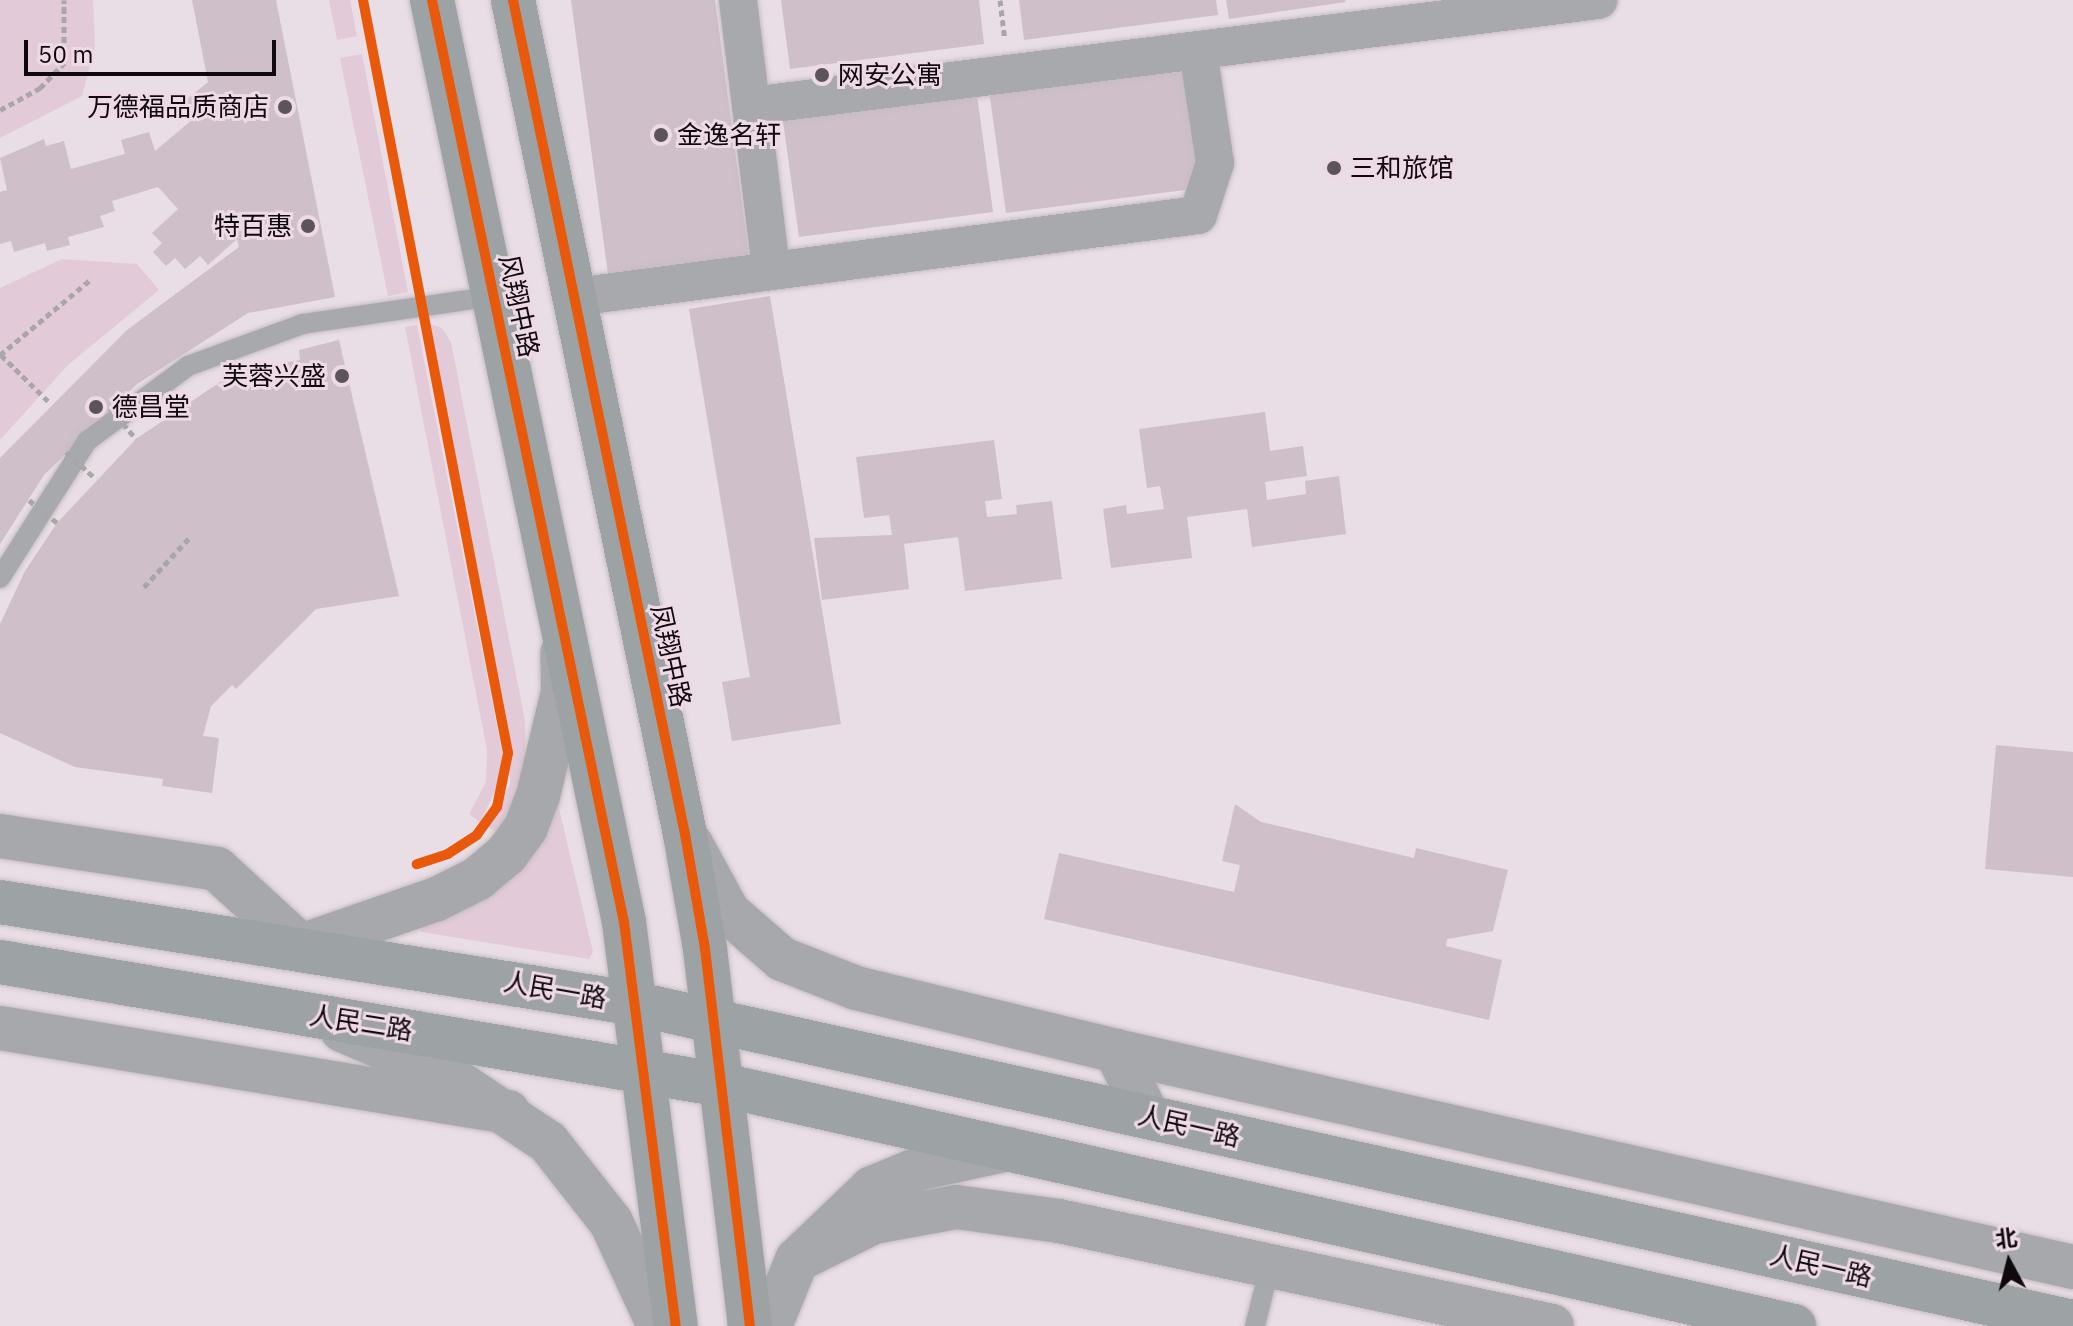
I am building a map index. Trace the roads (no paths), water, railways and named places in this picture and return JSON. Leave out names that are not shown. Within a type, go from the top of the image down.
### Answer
[{"type":"main road","name":"风翔中路","points":[[432,0],[562,621]]},
{"type":"main road","name":"凤翔中路","points":[[513,0],[685,834],[714,1020],[750,1326]]},
{"type":"main road","points":[[0,902],[301,946],[437,899],[477,879],[506,855],[526,827],[554,737],[563,692],[562,621]]},
{"type":"main road","points":[[562,621],[637,1004],[676,1326]]},
{"type":"main road","points":[[685,834],[728,912],[782,959],[856,988],[1116,1051],[2073,1267]]},
{"type":"main road","points":[[0,836],[217,869],[301,946]]},
{"type":"main road","name":"人民一路","points":[[301,946],[714,1020],[2073,1322]]},
{"type":"main road","name":"人民二路","points":[[0,962],[722,1085]]},
{"type":"main road","points":[[291,1011],[447,1075],[508,1112],[579,1175],[611,1222],[659,1326]]},
{"type":"main road","points":[[0,1028],[508,1112]]},
{"type":"main road","points":[[1116,1051],[1148,1117]]},
{"type":"main road","points":[[722,1085],[1794,1326]]},
{"type":"main road","points":[[770,1326],[797,1260],[872,1188],[921,1168],[1009,1149]]},
{"type":"main road","points":[[797,1260],[874,1222],[956,1207],[1059,1221],[1552,1326]]},
{"type":"street","points":[[738,0],[771,268]]},
{"type":"street","points":[[751,106],[1598,0]]},
{"type":"street","points":[[575,297],[771,268],[1198,215],[1215,163],[1198,51]]},
{"type":"lane","points":[[0,578],[87,441],[185,360],[303,324],[494,296]]},
{"type":"lane","points":[[1255,1326],[1270,1266]]},
{"type":"place","name":"网安公寓","points":[[822,75]]},
{"type":"place","name":"万德福品质商店","points":[[285,107]]},
{"type":"place","name":"金逸名轩","points":[[661,135]]},
{"type":"place","name":"三和旅馆","points":[[1334,168]]},
{"type":"place","name":"特百惠","points":[[308,226]]},
{"type":"place","name":"芙蓉兴盛","points":[[342,376]]},
{"type":"place","name":"德昌堂","points":[[96,407]]}]
